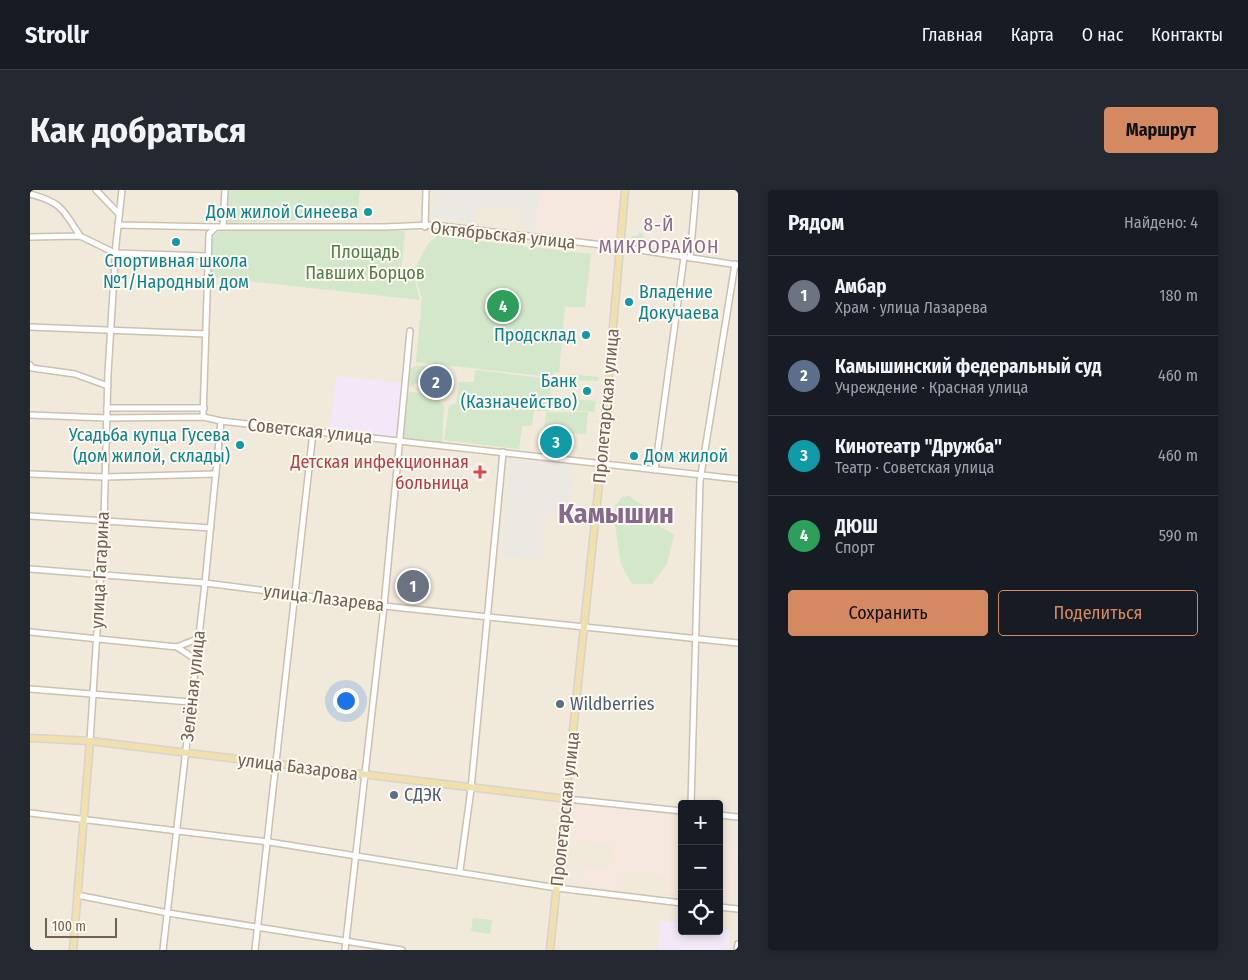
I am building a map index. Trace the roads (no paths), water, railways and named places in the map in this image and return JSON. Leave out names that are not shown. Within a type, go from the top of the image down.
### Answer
[{"type":"main road","name":"Пролетарская улица","points":[[550,950],[601,464],[625,190]]},
{"type":"main road","name":"улица Базарова","points":[[30,738],[90,741],[186,752],[566,800]]},
{"type":"main road","name":"улица Гагарина","points":[[73,950],[90,741]]},
{"type":"street","points":[[96,190],[119,214]]},
{"type":"street","name":"улица Гагарина","points":[[90,741],[104,522],[104,477],[115,253],[121,190]]},
{"type":"street","points":[[223,226],[226,190]]},
{"type":"street","points":[[425,227],[426,190]]},
{"type":"street","points":[[655,470],[696,190]]},
{"type":"street","points":[[30,194],[47,198],[59,206],[80,236]]},
{"type":"street","name":"Октябрьская улица","points":[[118,224],[216,227],[425,227],[433,225],[620,247],[736,264]]},
{"type":"street","points":[[203,417],[209,234],[216,227]]},
{"type":"street","points":[[30,237],[80,236],[115,253],[208,256]]},
{"type":"street","points":[[691,800],[701,475],[736,264]]},
{"type":"street","points":[[731,289],[738,290]]},
{"type":"street","points":[[30,326],[206,334]]},
{"type":"street","points":[[345,950],[384,606],[410,331]]},
{"type":"street","points":[[30,366],[32,368],[75,374],[108,386]]},
{"type":"street","points":[[107,408],[204,408]]},
{"type":"street","name":"Советская улица","points":[[30,414],[107,418],[203,417],[221,421],[313,432],[738,478]]},
{"type":"street","name":"Зелёная улица","points":[[163,950],[178,831],[197,639],[206,583],[221,421]]},
{"type":"street","points":[[256,950],[278,764],[313,432]]},
{"type":"street","points":[[460,870],[471,789],[502,452]]},
{"type":"street","points":[[30,474],[104,477],[216,474]]},
{"type":"street","points":[[30,516],[211,528]]},
{"type":"street","name":"улица Лазарева","points":[[30,569],[206,583],[384,606],[738,643]]},
{"type":"street","points":[[30,632],[96,637],[177,647],[195,659]]},
{"type":"street","points":[[177,647],[197,639]]},
{"type":"street","points":[[30,689],[190,702]]},
{"type":"street","points":[[566,800],[678,811]]},
{"type":"street","points":[[30,813],[357,854],[557,888],[678,903]]},
{"type":"street","points":[[723,815],[738,817]]},
{"type":"street","points":[[77,895],[168,913],[402,950]]},
{"type":"street","points":[[723,907],[738,909]]},
{"type":"street","points":[[737,950],[738,944]]},
{"type":"place","name":"Дом жилой Синеева","points":[[368,212]]},
{"type":"place","name":"Спортивная школа №1/Народный дом","points":[[176,242]]},
{"type":"place","name":"Владение Докучаева","points":[[629,302]]},
{"type":"place","name":"ДЮШ","points":[[503,306]]},
{"type":"place","name":"Продсклад","points":[[586,335]]},
{"type":"place","name":"Камышинский федеральный суд","points":[[436,382]]},
{"type":"place","name":"Банк (Казначейство)","points":[[587,391]]},
{"type":"place","name":"Кинотеатр \"Дружба\"","points":[[556,442]]},
{"type":"place","name":"Усадьба купца Гусева (дом жилой, склады)","points":[[240,445]]},
{"type":"place","name":"Дом жилой","points":[[634,456]]},
{"type":"place","name":"Детская инфекционная больница","points":[[480,472]]},
{"type":"place","name":"Амбар","points":[[413,586]]},
{"type":"place","name":"Wildberries","points":[[560,704]]},
{"type":"place","name":"СДЭК","points":[[394,795]]},
{"type":"district","name":"8-Й МИКРОРАЙОН","points":[[659,235]]},
{"type":"district","name":"Камышин","points":[[616,513]]},
{"type":"park label","name":"Площадь Павших Борцов","points":[[365,262]]}]
